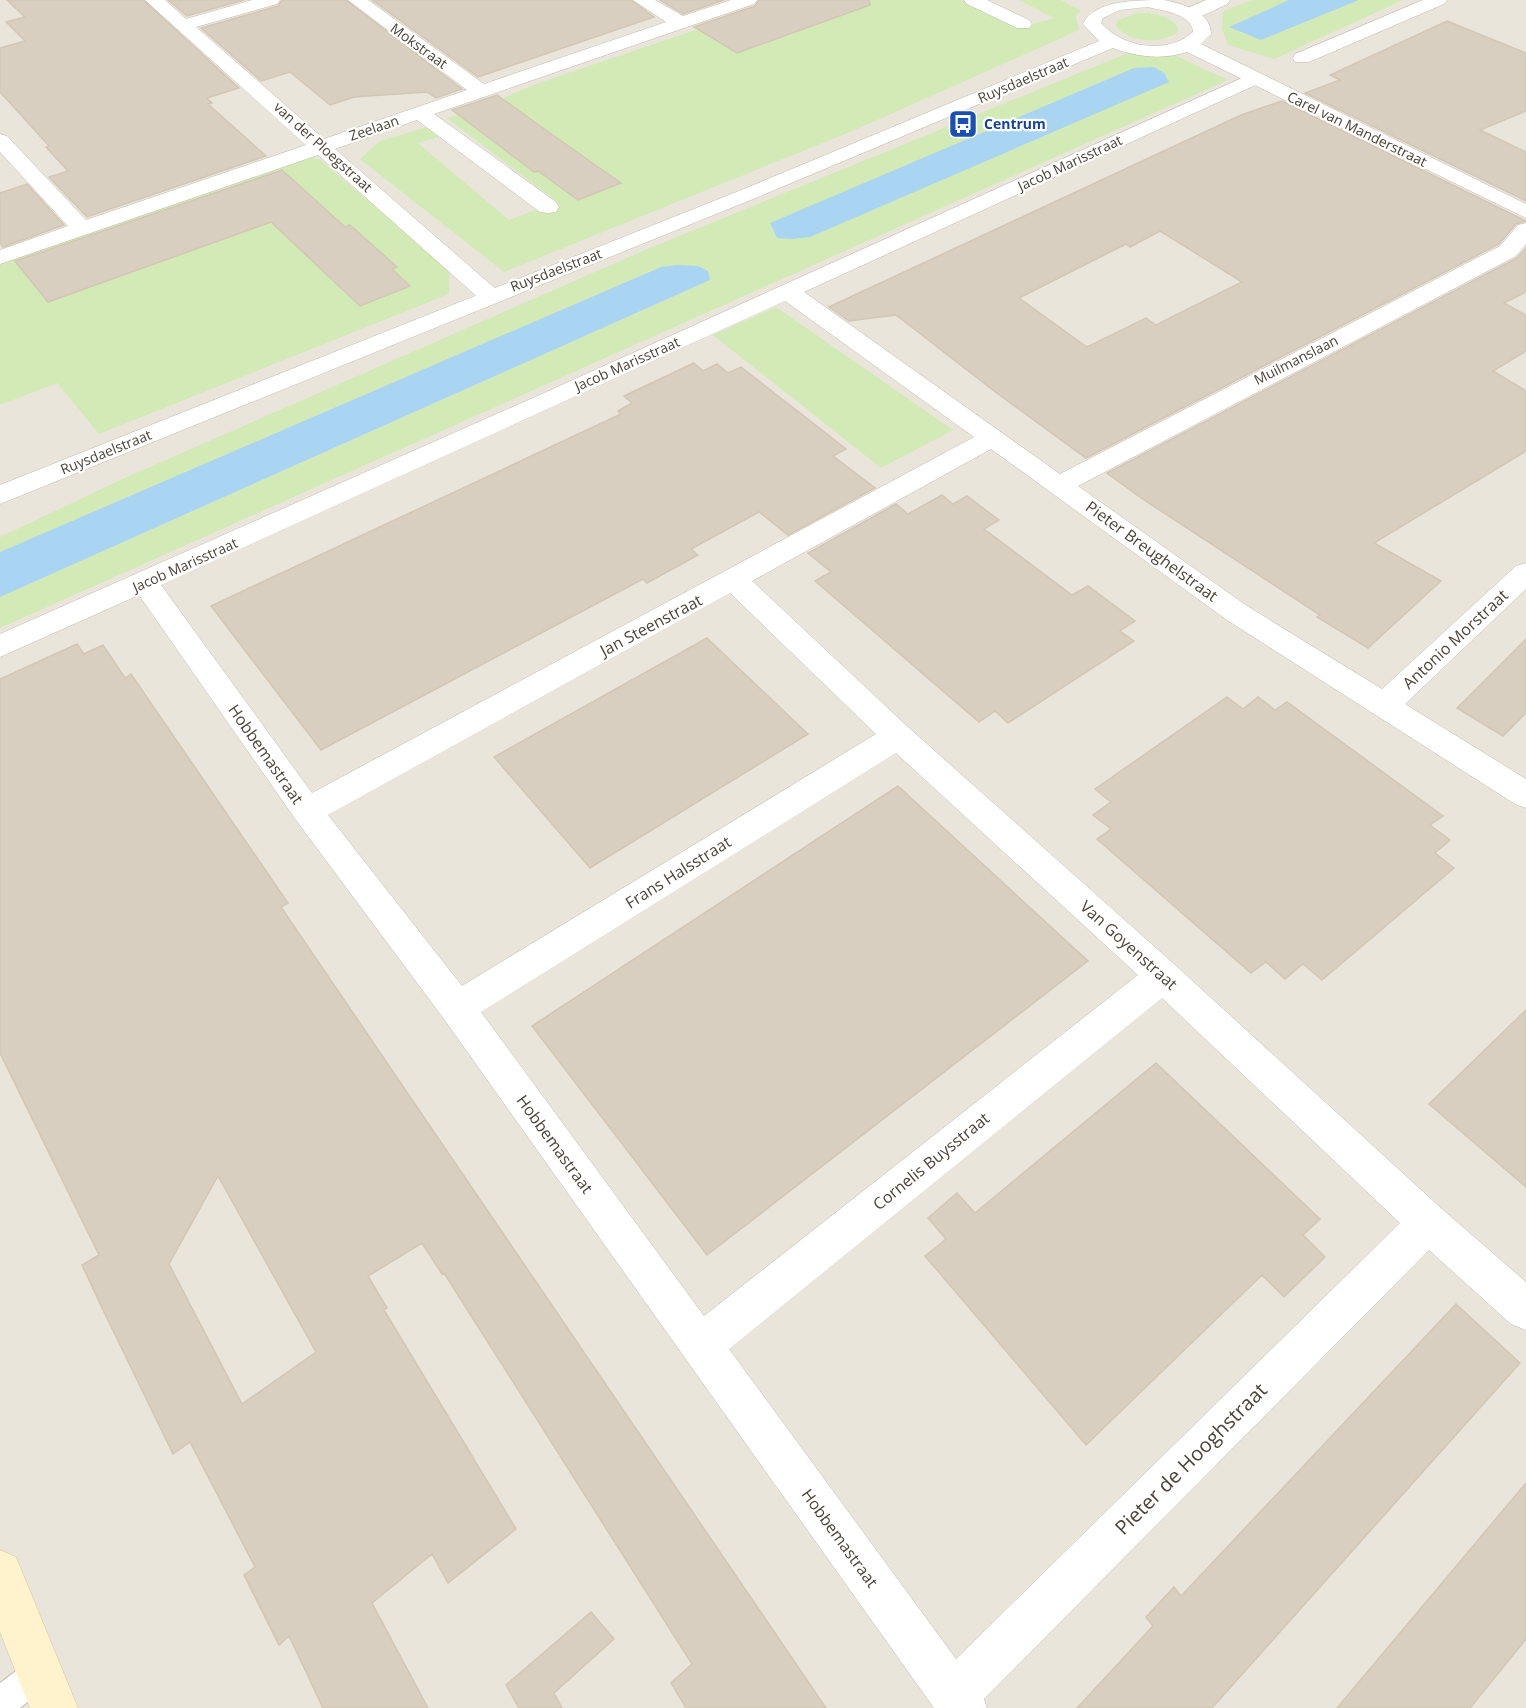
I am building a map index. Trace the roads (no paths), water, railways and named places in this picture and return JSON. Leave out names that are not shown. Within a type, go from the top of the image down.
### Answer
[{"type":"main road","points":[[0,1573],[46,1691]]},
{"type":"street","name":"van der Ploegstraat","points":[[154,0],[490,296]]},
{"type":"street","points":[[184,25],[271,0]]},
{"type":"street","name":"Mokstraat","points":[[357,0],[482,92]]},
{"type":"street","points":[[642,0],[681,23]]},
{"type":"street","name":"Zeelaan","points":[[0,257],[748,0]]},
{"type":"street","points":[[973,0],[1023,24]]},
{"type":"street","points":[[1189,14],[1221,0]]},
{"type":"street","points":[[1302,58],[1438,0]]},
{"type":"street","points":[[1147,2],[1171,6],[1189,14],[1202,27],[1202,34],[1197,40],[1176,49],[1143,50],[1112,42],[1098,34],[1092,24],[1098,4],[1147,2]]},
{"type":"street","name":"Ruysdaelstraat","points":[[0,495],[490,296],[751,193],[1112,42]]},
{"type":"street","name":"Carel van Manderstraat","points":[[1188,45],[1526,212]]},
{"type":"street","name":"Jacob Marisstraat","points":[[0,646],[145,583],[1253,79]]},
{"type":"street","points":[[420,113],[548,207]]},
{"type":"street","points":[[0,140],[82,229]]},
{"type":"street","name":"Muilmanslaan","points":[[1060,485],[1508,251],[1526,230]]},
{"type":"street","name":"Pieter Breughelstraat","points":[[788,292],[994,437],[1237,613],[1526,795]]},
{"type":"street","name":"Jan Steenstraat","points":[[307,811],[994,437]]},
{"type":"street","name":"Antonio Morstraat","points":[[1384,705],[1526,573]]},
{"type":"street","name":"Van Goyenstraat","points":[[734,580],[898,736],[1163,976],[1428,1223],[1526,1309]]},
{"type":"street","name":"Hobbemastraat","points":[[145,583],[307,811],[457,1008],[958,1701]]},
{"type":"street","name":"Frans Halsstraat","points":[[457,1008],[898,736]]},
{"type":"street","name":"Cornelis Buysstraat","points":[[700,1346],[1163,976]]},
{"type":"street","name":"Pieter de Hooghstraat","points":[[958,1701],[1428,1223]]},
{"type":"lane","points":[[0,1703],[46,1691]]},
{"type":"water","points":[[1289,0],[1359,0],[1261,40],[1229,27]]},
{"type":"water","points":[[1154,67],[1164,73],[1169,82],[810,237],[777,238],[770,223],[1134,68]]},
{"type":"water","points":[[698,266],[708,271],[710,280],[0,597],[0,552],[661,267]]},
{"type":"place","name":"Centrum","points":[[963,124]]}]
